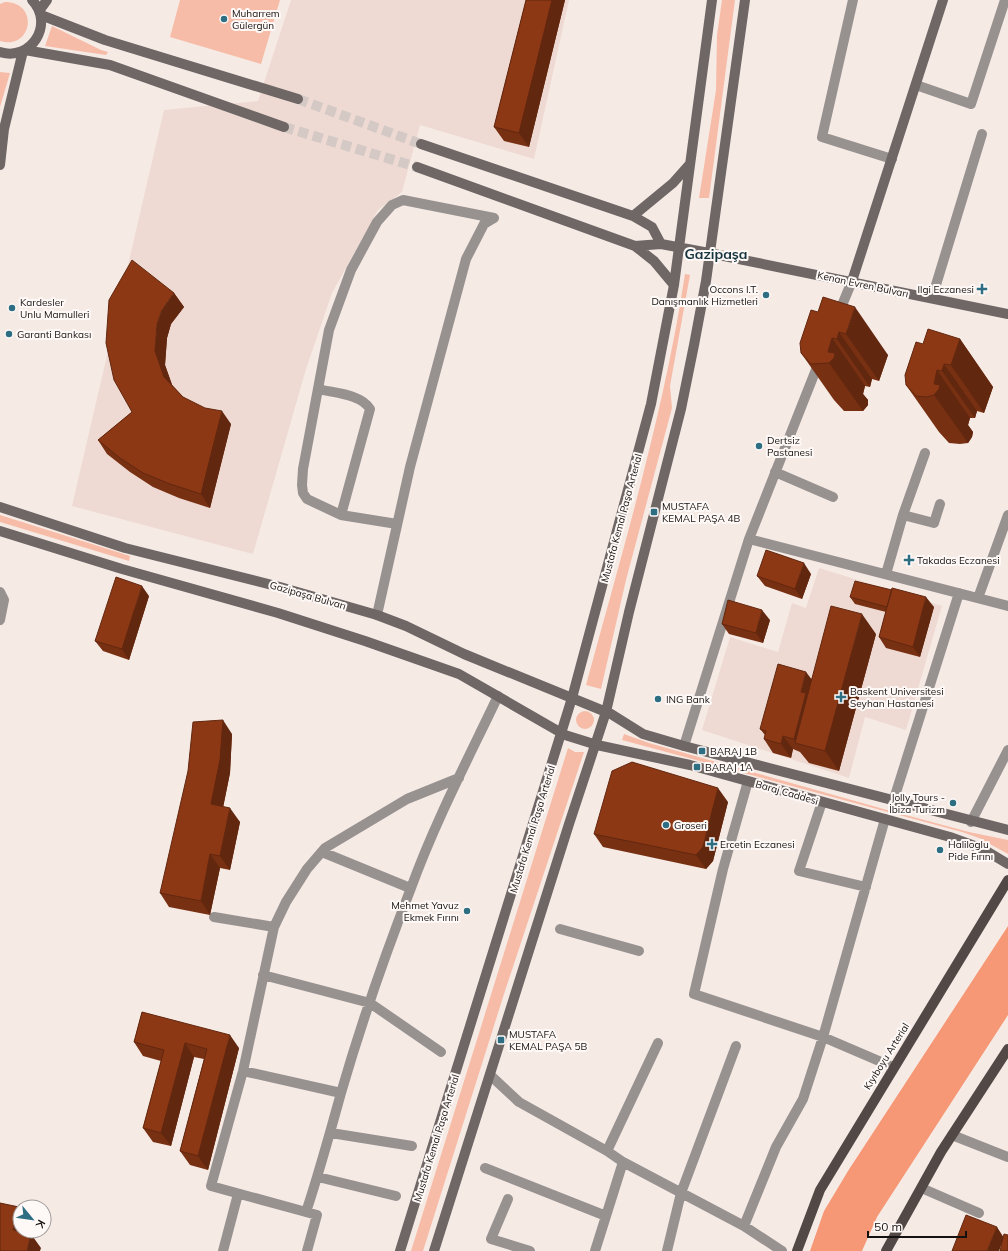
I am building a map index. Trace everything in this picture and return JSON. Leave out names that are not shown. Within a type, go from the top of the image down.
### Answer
[{"type":"main road","points":[[32,0],[40,13],[105,40],[298,99]]},
{"type":"main road","points":[[0,52],[10,54],[24,50],[37,39],[40,31],[40,13],[47,0]]},
{"type":"main road","name":"Mustafa Kemal Paşa Arterial","points":[[400,1251],[572,698],[651,404],[674,285],[712,0]]},
{"type":"main road","points":[[434,1251],[567,829],[597,745],[606,712],[629,612],[681,409],[706,281],[745,0]]},
{"type":"main road","points":[[852,282],[943,0]]},
{"type":"main road","points":[[24,50],[110,65],[284,127]]},
{"type":"main road","points":[[0,165],[4,128],[24,50]]},
{"type":"main road","points":[[421,144],[633,216],[652,227],[661,244]]},
{"type":"main road","points":[[633,216],[673,183],[689,165]]},
{"type":"main road","points":[[417,167],[635,246],[654,261],[674,285]]},
{"type":"main road","name":"Kenan Evren Bulvarı","points":[[635,246],[661,244],[1008,314]]},
{"type":"main road","name":"Gazipaşa Bulvarı","points":[[0,507],[125,548],[280,587],[377,615],[406,626],[464,654],[606,712]]},
{"type":"main road","points":[[0,531],[122,569],[278,613],[365,641],[459,674],[561,733]]},
{"type":"main road","name":"Baraj Caddesi","points":[[606,712],[643,734],[893,802],[1008,830]]},
{"type":"main road","name":"Baraj Caddesi","points":[[561,733],[597,745],[690,765],[968,842],[1008,864]]},
{"type":"main road","name":"Kıyıboyu Arterial","points":[[797,1251],[820,1190],[893,1067],[1008,880]]},
{"type":"main road","points":[[886,1251],[952,1135],[1008,1049]]},
{"type":"street","points":[[853,0],[822,137],[892,159]]},
{"type":"street","points":[[916,85],[971,104],[1004,0]]},
{"type":"street","points":[[932,298],[982,134]]},
{"type":"street","points":[[377,615],[410,467],[466,259],[484,224],[494,218],[402,200],[392,205],[377,222],[351,270],[329,330],[303,469],[302,486],[303,493],[307,499],[341,515],[397,524]]},
{"type":"street","points":[[833,328],[852,282]]},
{"type":"street","points":[[684,746],[749,538],[824,350]]},
{"type":"street","points":[[318,389],[360,399],[367,403],[370,409],[341,515]]},
{"type":"street","points":[[886,574],[903,515],[925,453]]},
{"type":"street","points":[[775,472],[833,497]]},
{"type":"street","points":[[903,515],[934,522],[940,504]]},
{"type":"street","points":[[978,598],[1008,515]]},
{"type":"street","points":[[749,538],[1008,606]]},
{"type":"street","points":[[0,592],[4,600],[0,620]]},
{"type":"street","points":[[893,802],[959,593]]},
{"type":"street","points":[[306,1212],[331,1133],[341,1093],[370,1003],[410,888],[426,848],[498,696]]},
{"type":"street","points":[[971,822],[1008,750]]},
{"type":"street","points":[[307,1251],[317,1214],[211,1186],[242,1071],[274,927],[286,902],[307,869],[325,848],[407,799],[459,778]]},
{"type":"street","points":[[748,781],[723,869],[694,994],[823,1037],[893,1067]]},
{"type":"street","points":[[822,802],[799,871],[866,887]]},
{"type":"street","points":[[744,1226],[776,1147],[803,1099],[823,1037],[885,819]]},
{"type":"street","points":[[322,852],[410,888]]},
{"type":"street","points":[[214,917],[274,927]]},
{"type":"street","points":[[560,929],[639,951]]},
{"type":"street","points":[[263,975],[370,1003],[441,1052]]},
{"type":"street","points":[[607,1151],[658,1043]]},
{"type":"street","points":[[667,1251],[681,1193],[736,1046]]},
{"type":"street","points":[[242,1071],[341,1093]]},
{"type":"street","points":[[490,1075],[519,1102],[607,1151],[623,1162],[744,1226],[782,1251]]},
{"type":"street","points":[[331,1133],[412,1146]]},
{"type":"street","points":[[952,1135],[1008,1157]]},
{"type":"street","points":[[595,1251],[623,1162]]},
{"type":"street","points":[[485,1168],[606,1216]]},
{"type":"street","points":[[318,1177],[396,1196]]},
{"type":"street","points":[[926,1190],[979,1213]]},
{"type":"street","points":[[223,1251],[238,1194]]},
{"type":"street","points":[[508,1199],[491,1239],[530,1251]]},
{"type":"shaded area","name":"Muharrem Gülergün","points":[[180,0],[280,0],[261,64],[170,37]]},
{"type":"shaded area","points":[[291,0],[569,0],[534,159],[420,125],[402,192],[378,210],[332,293],[306,369],[253,554],[72,506],[164,110],[258,101]]},
{"type":"shaded area","points":[[722,0],[735,0],[709,198],[699,198],[716,90],[717,35]]},
{"type":"shaded area","points":[[5,2],[16,4],[23,10],[27,17],[28,25],[25,33],[19,39],[11,42],[0,41],[0,4]]},
{"type":"shaded area","points":[[52,26],[108,52],[106,55],[45,46]]},
{"type":"shaded area","points":[[0,72],[10,73],[0,107]]},
{"type":"shaded area","points":[[685,274],[690,275],[670,386],[672,408],[626,580],[601,689],[586,685],[642,481],[666,378]]},
{"type":"shaded area","points":[[0,515],[130,556],[129,561],[0,522]]},
{"type":"shaded area","points":[[819,568],[942,606],[906,730],[865,717],[849,778],[702,730],[730,637],[778,652],[792,603],[806,608]]},
{"type":"shaded area","points":[[581,711],[589,711],[594,716],[592,727],[589,729],[581,729],[576,724],[576,716]]},
{"type":"shaded area","points":[[624,734],[649,743],[887,810],[969,832],[1008,840],[1008,854],[979,838],[962,832],[622,740]]},
{"type":"shaded area","points":[[568,748],[575,752],[584,752],[504,994],[423,1251],[411,1251]]},
{"type":"shaded area","points":[[1008,926],[1008,1015],[877,1217],[862,1251],[810,1251],[824,1211],[848,1171]]},
{"type":"building","points":[[526,0],[552,0],[519,133],[494,127]]},
{"type":"building","points":[[132,260],[174,293],[162,310],[157,324],[155,351],[164,377],[183,397],[205,408],[222,411],[201,494],[143,473],[120,458],[98,440],[132,412],[114,380],[106,343],[109,300]]},
{"type":"building","points":[[823,297],[855,307],[846,334],[839,332],[837,339],[832,338],[828,352],[835,353],[834,358],[829,363],[811,364],[801,353],[800,343],[811,310],[818,312]]},
{"type":"building","points":[[928,329],[960,339],[951,365],[944,364],[942,371],[937,370],[934,384],[940,385],[939,389],[934,395],[927,397],[916,396],[906,385],[905,375],[916,342],[923,344]]},
{"type":"building","points":[[766,550],[804,563],[795,589],[757,576]]},
{"type":"building","points":[[116,577],[142,586],[122,649],[95,641]]},
{"type":"building","points":[[855,581],[892,590],[887,607],[850,597]]},
{"type":"building","points":[[892,588],[926,597],[913,647],[879,637]]},
{"type":"building","points":[[728,600],[762,610],[756,633],[722,624]]},
{"type":"building","points":[[831,606],[862,614],[825,751],[795,743]]},
{"type":"building","points":[[778,664],[806,672],[801,692],[806,693],[794,739],[783,736],[781,744],[764,739],[766,731],[760,729]]},
{"type":"building","points":[[223,720],[220,760],[211,804],[230,808],[220,856],[210,854],[201,901],[160,893],[188,771],[193,722]]},
{"type":"building","name":"Groseri","points":[[632,762],[718,788],[703,847],[696,855],[594,834],[612,771]]},
{"type":"building","points":[[142,1012],[230,1035],[198,1156],[180,1151],[207,1049],[185,1043],[161,1133],[143,1128],[164,1050],[134,1042]]},
{"type":"building","points":[[0,1203],[12,1206],[12,1239],[30,1239],[27,1251],[0,1251]]},
{"type":"building","points":[[966,1215],[997,1227],[987,1251],[952,1251]]},
{"type":"building","points":[[1004,1234],[1008,1235],[1008,1251],[1000,1251]]},
{"type":"tunnel","points":[[298,99],[421,144]]},
{"type":"tunnel","points":[[284,127],[417,167]]},
{"type":"place","name":"Muharrem Gülergün","points":[[224,19]]},
{"type":"place","name":"Ilgi Eczanesi","points":[[982,289]]},
{"type":"place","name":"Occons I.T. Danışmanlık Hizmetleri","points":[[766,295]]},
{"type":"place","name":"Kardesler Unlu Mamulleri","points":[[12,308]]},
{"type":"place","name":"Garanti Bankası","points":[[9,334]]},
{"type":"place","name":"Dertsiz Pastanesi","points":[[759,446]]},
{"type":"place","name":"MUSTAFA KEMAL PAŞA 4B","points":[[654,512]]},
{"type":"place","name":"Takadas Eczanesi","points":[[909,560]]},
{"type":"place","name":"Baskent Universitesi Seyhan Hastanesi","points":[[841,697]]},
{"type":"place","name":"ING Bank","points":[[658,699]]},
{"type":"place","name":"BARAJ 1B","points":[[702,751]]},
{"type":"place","name":"BARAJ 1A","points":[[697,767]]},
{"type":"place","name":"Jolly Tours - İbiza Turizm","points":[[953,803]]},
{"type":"place","name":"Groseri","points":[[666,825]]},
{"type":"place","name":"Ercetin Eczanesi","points":[[712,844]]},
{"type":"place","name":"Haliloglu Pide Fırını","points":[[940,850]]},
{"type":"place","name":"Mehmet Yavuz Ekmek Fırını","points":[[467,911]]},
{"type":"place","name":"MUSTAFA KEMAL PAŞA 5B","points":[[501,1040]]},
{"type":"district","name":"Gazipaşa","points":[[716,254]]}]
